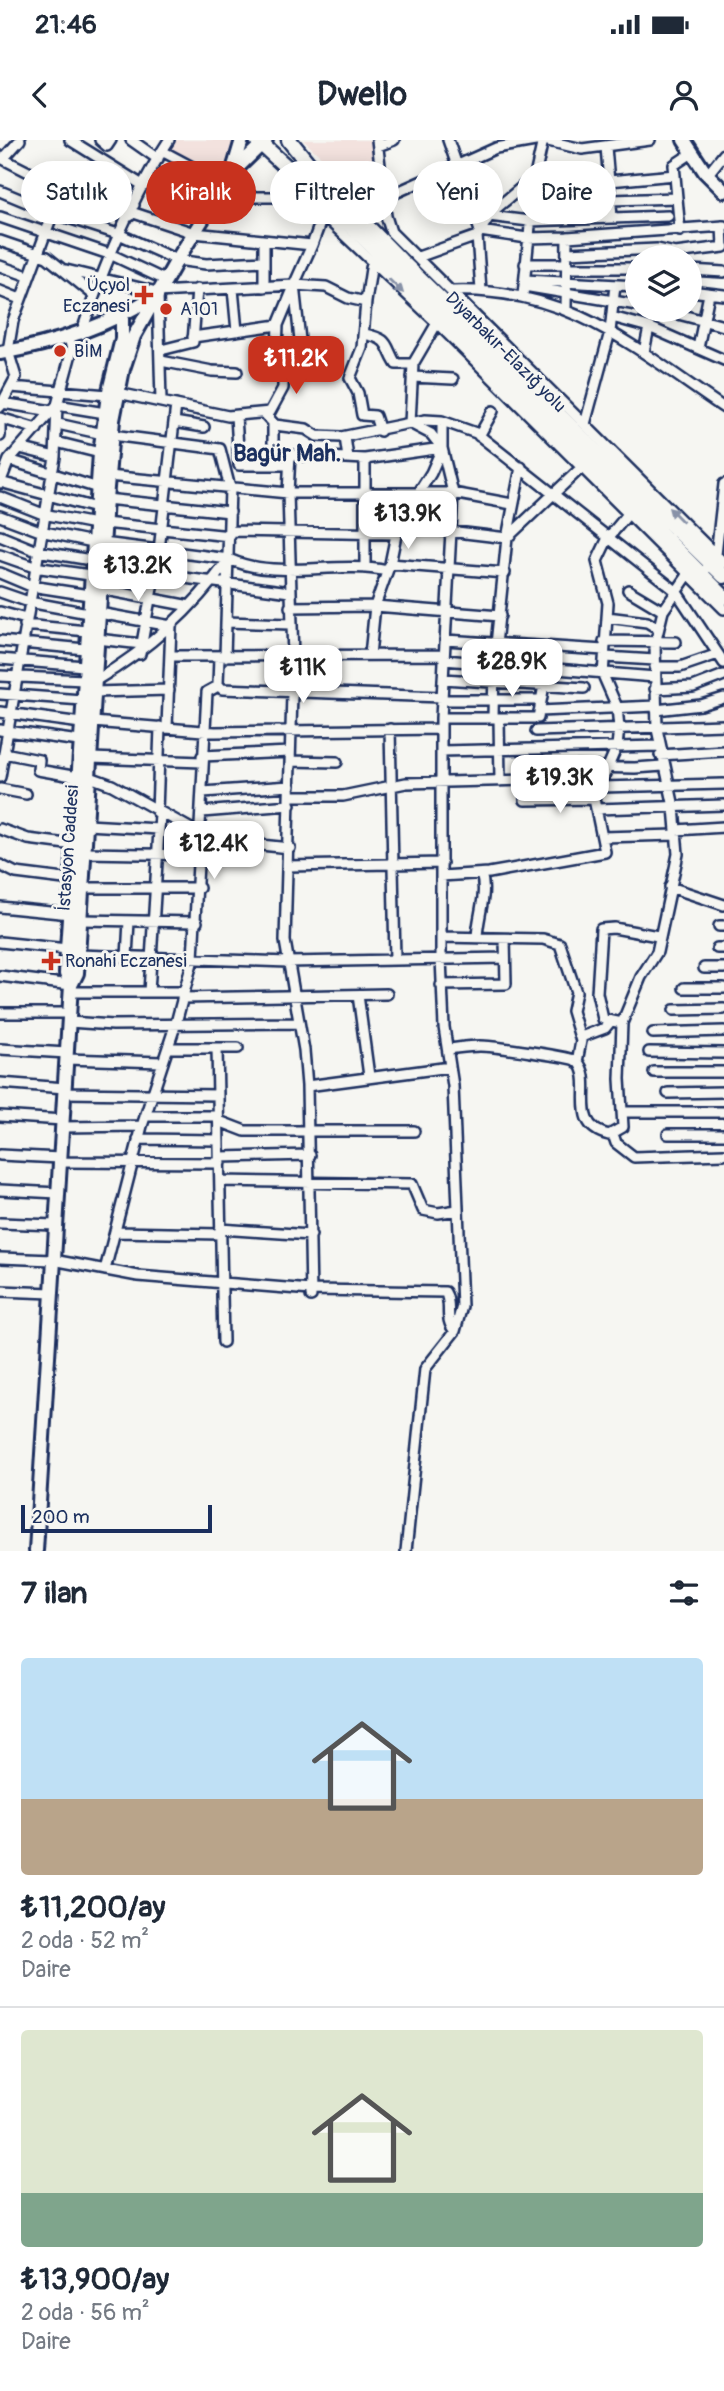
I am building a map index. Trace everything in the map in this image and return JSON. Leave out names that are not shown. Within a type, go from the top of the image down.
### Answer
[{"type":"highway","name":"Diyarbakır-Elazığ yolu","points":[[289,140],[318,177],[708,567],[724,597]]},
{"type":"highway","name":"Diyarbakır-Elazığ yolu","points":[[261,142],[282,161]]},
{"type":"highway","name":"Diyarbakır-Elazığ yolu","points":[[348,224],[708,567],[724,576]]},
{"type":"main road","points":[[234,161],[242,140]]},
{"type":"main road","points":[[684,140],[724,191]]},
{"type":"main road","points":[[244,161],[261,142]]},
{"type":"main road","name":"İstasyon Caddesi","points":[[36,1551],[70,989],[77,973],[72,952],[87,825],[84,777],[91,758],[87,722],[100,498],[108,476],[107,434],[113,394],[127,353],[156,294],[200,224]]},
{"type":"main road","points":[[100,498],[100,453],[107,434],[105,413],[113,394],[123,321],[156,294]]},
{"type":"main road","points":[[4,352],[75,336],[123,321],[141,322]]},
{"type":"main road","points":[[94,592],[90,575],[96,563]]},
{"type":"main road","points":[[78,884],[74,845],[84,777],[79,741],[87,722],[82,700],[91,684],[84,666],[85,649],[92,635]]},
{"type":"street","points":[[70,140],[146,182],[132,211],[194,233],[312,244]]},
{"type":"street","points":[[100,140],[107,146],[111,140]]},
{"type":"street","points":[[131,140],[177,161]]},
{"type":"street","points":[[157,161],[169,140]]},
{"type":"street","points":[[379,161],[377,143],[394,140]]},
{"type":"street","points":[[448,140],[453,161]]},
{"type":"street","points":[[468,161],[496,148],[543,140],[592,144],[606,148],[650,140]]},
{"type":"street","points":[[538,161],[543,140]]},
{"type":"street","points":[[17,141],[1,160],[21,170]]},
{"type":"street","points":[[606,148],[607,161]]},
{"type":"street","points":[[680,231],[674,165],[692,153]]},
{"type":"street","points":[[708,174],[724,154]]},
{"type":"street","points":[[616,180],[675,176]]},
{"type":"street","points":[[0,191],[21,200]]},
{"type":"street","points":[[503,204],[517,192]]},
{"type":"street","points":[[616,201],[677,198]]},
{"type":"street","points":[[616,217],[668,216]]},
{"type":"street","points":[[0,217],[112,256],[165,279]]},
{"type":"street","points":[[656,217],[657,232]]},
{"type":"street","points":[[49,224],[28,276],[4,352],[16,377],[1,405],[105,413]]},
{"type":"street","points":[[87,224],[121,235],[177,260],[206,264],[264,261]]},
{"type":"street","points":[[126,224],[75,336],[55,408],[9,460],[0,483],[46,494],[230,512]]},
{"type":"street","points":[[277,350],[278,325],[320,224]]},
{"type":"street","points":[[332,224],[437,323],[628,514],[708,567]]},
{"type":"street","points":[[389,224],[391,232],[585,424],[708,567],[724,609]]},
{"type":"street","points":[[475,224],[479,234],[481,290]]},
{"type":"street","points":[[479,234],[485,224]]},
{"type":"street","points":[[524,287],[528,224]]},
{"type":"street","points":[[418,257],[479,234],[527,238],[566,237],[723,226],[723,247],[675,253],[657,249],[568,253]]},
{"type":"street","points":[[566,237],[566,310]]},
{"type":"street","points":[[0,241],[36,254],[66,270],[94,295]]},
{"type":"street","points":[[264,241],[264,288]]},
{"type":"street","points":[[618,251],[618,267]]},
{"type":"street","points":[[372,262],[366,302],[365,334],[350,384],[358,393],[358,411],[362,415],[375,416],[380,431]]},
{"type":"street","points":[[525,264],[625,267]]},
{"type":"street","points":[[0,266],[28,276]]},
{"type":"street","points":[[66,270],[102,277],[156,294],[197,289],[294,285],[326,287],[348,298],[366,302]]},
{"type":"street","points":[[702,271],[724,272]]},
{"type":"street","points":[[453,291],[524,287],[568,281],[625,285]]},
{"type":"street","points":[[11,387],[113,394],[236,415],[264,413],[273,408],[283,388],[283,371],[300,340],[294,285]]},
{"type":"street","points":[[585,424],[610,332],[615,285]]},
{"type":"street","points":[[524,287],[625,302]]},
{"type":"street","points":[[524,287],[644,352],[724,408]]},
{"type":"street","points":[[161,350],[191,344],[197,289]]},
{"type":"street","points":[[233,289],[237,331]]},
{"type":"street","points":[[0,291],[20,299]]},
{"type":"street","points":[[702,293],[724,295]]},
{"type":"street","points":[[156,294],[161,350],[161,401]]},
{"type":"street","points":[[698,348],[706,320],[709,294]]},
{"type":"street","points":[[612,317],[649,327],[724,360]]},
{"type":"street","points":[[0,319],[13,321]]},
{"type":"street","points":[[702,319],[724,326]]},
{"type":"street","points":[[410,423],[413,364],[437,323]]},
{"type":"street","points":[[193,337],[278,325]]},
{"type":"street","points":[[644,352],[649,327]]},
{"type":"street","points":[[365,334],[382,338],[390,346],[396,364],[413,364]]},
{"type":"street","points":[[0,335],[10,337]]},
{"type":"street","points":[[266,353],[294,347]]},
{"type":"street","points":[[161,361],[212,371],[237,372]]},
{"type":"street","points":[[412,377],[453,379]]},
{"type":"street","points":[[141,649],[156,573],[176,405]]},
{"type":"street","points":[[0,777],[4,731],[10,714],[46,494],[55,457],[58,424],[55,408]]},
{"type":"street","points":[[479,436],[493,411]]},
{"type":"street","points":[[264,413],[273,423],[306,429],[317,436],[345,437],[410,423],[442,421],[479,436],[676,591],[724,663]]},
{"type":"street","points":[[236,415],[239,465],[289,465]]},
{"type":"street","points":[[0,436],[0,419],[37,429]]},
{"type":"street","points":[[405,1551],[425,1369],[455,1331],[462,1306],[450,1067],[441,985],[441,718],[453,494],[442,449],[442,421]]},
{"type":"street","points":[[174,422],[204,427]]},
{"type":"street","points":[[273,423],[273,465]]},
{"type":"street","points":[[410,423],[431,434],[442,449]]},
{"type":"street","points":[[58,424],[107,434],[220,449],[230,488],[230,533],[226,622],[218,686]]},
{"type":"street","points":[[345,437],[348,458]]},
{"type":"street","points":[[56,442],[100,453]]},
{"type":"street","points":[[20,448],[55,457]]},
{"type":"street","points":[[311,1293],[310,1131],[307,1086],[285,941],[290,848],[293,658],[288,493],[290,456],[365,459],[442,449]]},
{"type":"street","points":[[370,655],[375,606],[389,567],[397,529],[442,449]]},
{"type":"street","points":[[365,459],[365,566]]},
{"type":"street","points":[[9,460],[52,474],[100,498]]},
{"type":"street","points":[[500,781],[501,749],[492,699],[494,664],[507,538],[521,467]]},
{"type":"street","points":[[507,538],[582,467]]},
{"type":"street","points":[[108,476],[288,493],[366,496],[418,491],[512,504]]},
{"type":"street","points":[[448,1049],[491,1047],[566,1056],[577,1062],[581,1069],[587,1120],[599,1131],[613,1134],[623,1127],[620,1079],[622,1023],[637,986],[657,952],[658,936],[678,854],[674,807],[659,750],[657,729],[657,628],[663,611],[676,591],[708,567],[724,484]]},
{"type":"street","points":[[0,497],[43,514],[99,524],[230,533],[397,529],[452,531],[507,538]]},
{"type":"street","points":[[441,876],[481,874],[605,852],[595,804],[605,768],[617,746],[619,728],[617,707],[603,675],[608,603],[597,561],[608,538],[628,514]]},
{"type":"street","points":[[0,516],[40,531],[98,543],[229,559],[248,567],[365,566],[505,573]]},
{"type":"street","points":[[0,536],[37,551],[96,563],[228,586],[290,593]]},
{"type":"street","points":[[0,555],[34,567],[90,575]]},
{"type":"street","points":[[91,684],[171,626],[212,583],[229,559]]},
{"type":"street","points":[[0,573],[31,586],[152,597],[190,606]]},
{"type":"street","points":[[628,590],[663,611]]},
{"type":"street","points":[[0,592],[29,602],[171,626]]},
{"type":"street","points":[[290,607],[375,606],[500,616]]},
{"type":"street","points":[[0,612],[26,622],[92,635],[141,649]]},
{"type":"street","points":[[607,617],[646,622],[657,628]]},
{"type":"street","points":[[226,622],[290,624]]},
{"type":"street","points":[[149,992],[158,854],[159,761],[169,690],[171,626]]},
{"type":"street","points":[[445,640],[604,649],[676,642]]},
{"type":"street","points":[[0,641],[85,649]]},
{"type":"street","points":[[604,649],[680,667],[718,654]]},
{"type":"street","points":[[171,656],[293,658],[370,655],[444,658],[603,675],[655,677]]},
{"type":"street","points":[[0,659],[84,666]]},
{"type":"street","points":[[655,689],[693,687],[724,675]]},
{"type":"street","points":[[0,676],[169,690]]},
{"type":"street","points":[[443,679],[584,688]]},
{"type":"street","points":[[535,749],[544,685]]},
{"type":"street","points":[[218,686],[222,689],[291,690],[442,699],[541,700]]},
{"type":"street","points":[[104,1270],[138,1139],[176,1023],[193,959],[201,855],[202,759],[207,692],[218,686]]},
{"type":"street","points":[[0,694],[82,700]]},
{"type":"street","points":[[441,718],[496,718],[617,707],[701,705],[724,698]]},
{"type":"street","points":[[0,712],[205,731],[441,729]]},
{"type":"street","points":[[536,731],[724,725]]},
{"type":"street","points":[[390,729],[395,959]]},
{"type":"street","points":[[4,731],[79,741]]},
{"type":"street","points":[[441,751],[617,746],[724,751]]},
{"type":"street","points":[[3,750],[39,760],[38,770],[84,777],[112,785],[211,840],[290,848]]},
{"type":"street","points":[[91,758],[159,761],[290,757],[337,762]]},
{"type":"street","points":[[540,766],[663,766]]},
{"type":"street","points":[[202,792],[343,796],[391,785],[525,780],[526,800],[674,807],[724,805]]},
{"type":"street","points":[[601,787],[724,784]]},
{"type":"street","points":[[0,789],[26,794]]},
{"type":"street","points":[[202,812],[290,796]]},
{"type":"street","points":[[87,825],[159,829]]},
{"type":"street","points":[[602,837],[724,827]]},
{"type":"street","points":[[0,829],[28,839],[74,845]]},
{"type":"street","points":[[85,853],[201,855]]},
{"type":"street","points":[[288,866],[442,863]]},
{"type":"street","points":[[0,864],[16,873],[78,884],[199,888]]},
{"type":"street","points":[[477,937],[478,911],[485,891],[481,874]]},
{"type":"street","points":[[670,887],[724,905]]},
{"type":"street","points":[[0,907],[75,917],[197,922]]},
{"type":"street","points":[[127,957],[129,921]]},
{"type":"street","points":[[622,1023],[603,1019],[597,993],[601,929],[614,928],[658,936]]},
{"type":"street","points":[[441,937],[553,940],[560,944],[576,992],[572,1011],[581,1037],[577,1062]]},
{"type":"street","points":[[441,985],[506,984],[505,939]]},
{"type":"street","points":[[0,942],[127,957],[288,962],[505,958]]},
{"type":"street","points":[[704,968],[724,968]]},
{"type":"street","points":[[0,976],[70,989],[183,995],[295,998],[387,994]]},
{"type":"street","points":[[684,988],[724,988]]},
{"type":"street","points":[[358,995],[369,1076]]},
{"type":"street","points":[[674,1010],[724,1009]]},
{"type":"street","points":[[0,1013],[69,1018],[113,1025],[299,1023]]},
{"type":"street","points":[[581,1037],[605,1028],[610,1022]]},
{"type":"street","points":[[653,1033],[724,1031]]},
{"type":"street","points":[[168,1048],[238,1048]]},
{"type":"street","points":[[217,1048],[223,1342]]},
{"type":"street","points":[[0,1049],[162,1062]]},
{"type":"street","points":[[649,1052],[724,1053]]},
{"type":"street","points":[[307,1086],[450,1067]]},
{"type":"street","points":[[654,1072],[724,1072]]},
{"type":"street","points":[[0,1083],[64,1091],[218,1095]]},
{"type":"street","points":[[668,1093],[724,1092]]},
{"type":"street","points":[[623,1112],[724,1112]]},
{"type":"street","points":[[0,1116],[62,1123],[142,1126]]},
{"type":"street","points":[[145,1116],[218,1118],[242,1131],[414,1131]]},
{"type":"street","points":[[613,1134],[616,1143],[634,1157],[724,1154]]},
{"type":"street","points":[[668,1134],[724,1134]]},
{"type":"street","points":[[138,1139],[219,1140]]},
{"type":"street","points":[[0,1154],[132,1163],[310,1155]]},
{"type":"street","points":[[220,1181],[412,1184],[424,1210],[438,1213],[457,1210]]},
{"type":"street","points":[[0,1190],[58,1192]]},
{"type":"street","points":[[0,1223],[55,1225]]},
{"type":"street","points":[[115,1232],[311,1235]]},
{"type":"street","points":[[0,1258],[53,1260],[138,1276],[221,1281],[311,1293],[445,1292],[449,1299],[448,1321],[455,1331]]},
{"type":"street","points":[[0,1292],[52,1293]]},
{"type":"shaded area","points":[[176,140],[235,140],[236,147],[228,161],[189,161],[169,150]]},
{"type":"shaded area","points":[[303,140],[373,140],[375,161],[326,161]]},
{"type":"place","name":"Üçyol Eczanesi","points":[[144,295]]},
{"type":"place","name":"A101","points":[[166,309]]},
{"type":"place","name":"BİM","points":[[60,351]]},
{"type":"place","name":"Ronahi Eczanesi","points":[[51,961]]},
{"type":"district","name":"Bagür Mah.","points":[[287,453]]}]
